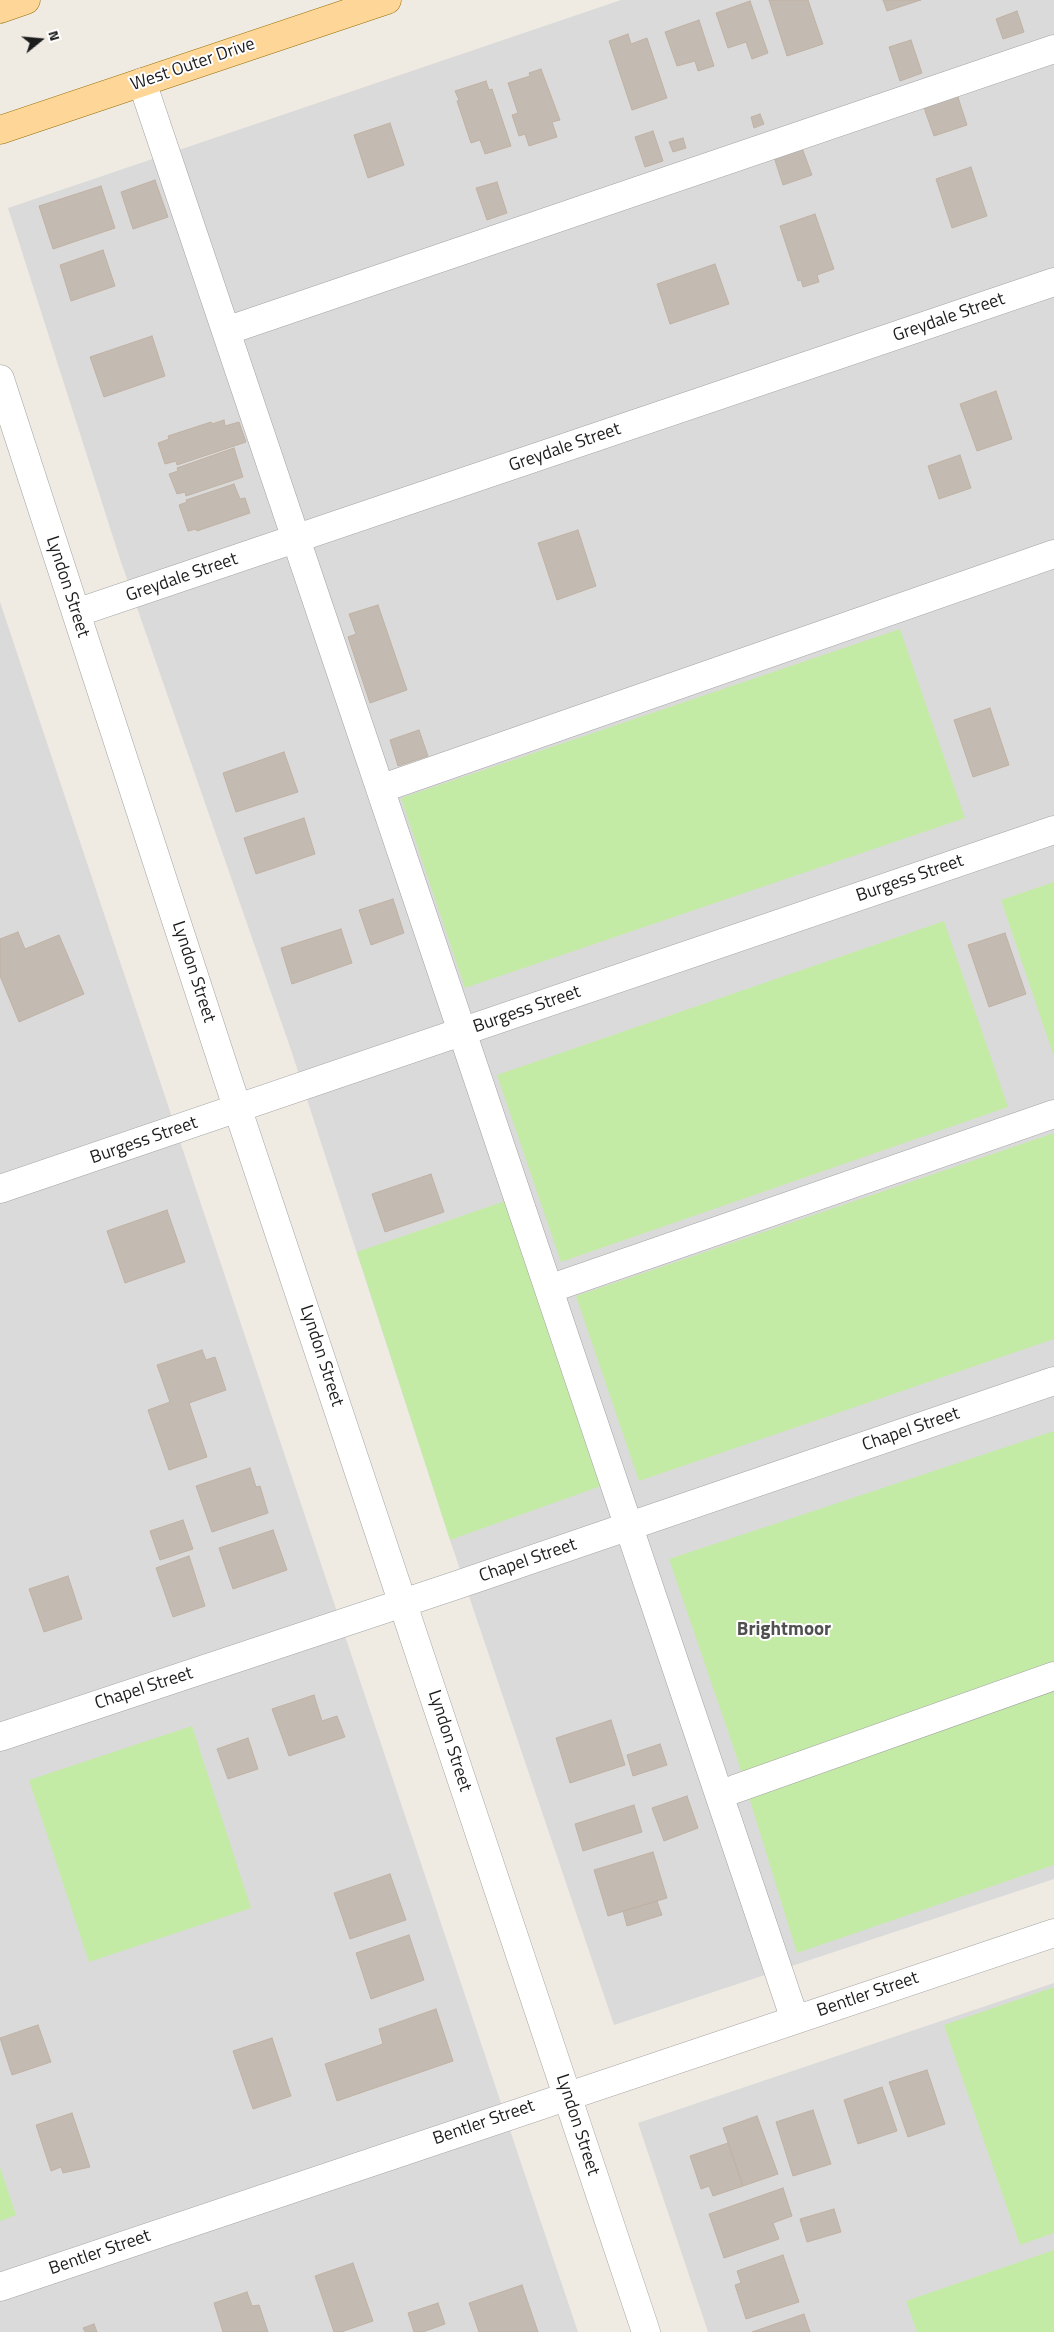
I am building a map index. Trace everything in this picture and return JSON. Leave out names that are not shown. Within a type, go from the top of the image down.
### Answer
[{"type":"main road","points":[[0,9],[26,0]]},
{"type":"main road","name":"West Outer Drive","points":[[0,130],[387,0]]},
{"type":"street","points":[[226,331],[1054,50]]},
{"type":"street","points":[[142,82],[795,2020]]},
{"type":"street","name":"Greydale Street","points":[[76,613],[297,540],[1054,282]]},
{"type":"street","name":"Lyndon Street","points":[[0,379],[239,1108],[646,2332]]},
{"type":"street","points":[[380,788],[1054,554]]},
{"type":"street","name":"Burgess Street","points":[[0,1189],[1054,830]]},
{"type":"street","points":[[549,1289],[1054,1114]]},
{"type":"street","name":"Chapel Street","points":[[0,1737],[1054,1381]]},
{"type":"street","points":[[735,1789],[1054,1676]]},
{"type":"street","name":"Bentler Street","points":[[0,2287],[1054,1933]]},
{"type":"shaded area","points":[[621,0],[1054,0],[1054,1879],[614,2025],[450,1540],[290,1047],[119,556],[8,208]]},
{"type":"shaded area","points":[[0,602],[523,2169],[578,2332],[0,2332]]},
{"type":"shaded area","points":[[1054,1983],[1054,2332],[708,2332],[638,2123]]},
{"type":"green space","points":[[900,629],[965,818],[465,988],[401,798]]},
{"type":"green space","points":[[1054,882],[1054,1057],[1001,900]]},
{"type":"green space","points":[[944,921],[1008,1107],[561,1262],[497,1075]]},
{"type":"green space","points":[[1054,1133],[1054,1339],[639,1481],[576,1296]]},
{"type":"green space","points":[[508,1200],[604,1485],[450,1540],[357,1252]]},
{"type":"green space","points":[[1054,1431],[1054,1865],[797,1953],[736,1755],[669,1559]]},
{"type":"green space","points":[[192,1726],[251,1908],[89,1962],[29,1780]]},
{"type":"green space","points":[[1054,1987],[1054,2233],[1020,2245],[944,2025]]},
{"type":"green space","points":[[0,2167],[16,2215],[0,2221]]},
{"type":"green space","points":[[1054,2250],[1054,2332],[917,2332],[906,2301]]},
{"type":"building","points":[[769,0],[808,0],[823,44],[787,56]]},
{"type":"building","points":[[883,0],[921,0],[887,11]]},
{"type":"building","points":[[750,1],[768,53],[752,59],[746,42],[728,48],[716,13]]},
{"type":"building","points":[[1017,11],[1024,32],[1003,39],[996,19]]},
{"type":"building","points":[[699,20],[714,66],[698,71],[695,61],[677,66],[665,32]]},
{"type":"building","points":[[628,34],[631,44],[647,38],[667,98],[632,110],[609,41]]},
{"type":"building","points":[[911,40],[922,73],[900,81],[889,47]]},
{"type":"building","points":[[541,69],[560,120],[552,122],[557,137],[529,146],[525,134],[519,136],[512,115],[518,113],[508,83],[530,76],[529,73]]},
{"type":"building","points":[[486,81],[489,90],[492,89],[511,146],[485,154],[480,140],[471,143],[455,91]]},
{"type":"building","points":[[957,94],[967,125],[934,136],[923,105]]},
{"type":"building","points":[[760,114],[764,124],[754,128],[751,117]]},
{"type":"building","points":[[390,123],[404,165],[368,178],[354,135]]},
{"type":"building","points":[[653,131],[663,161],[645,167],[635,137]]},
{"type":"building","points":[[683,138],[686,148],[673,152],[669,142]]},
{"type":"building","points":[[802,148],[812,175],[783,185],[774,157]]},
{"type":"building","points":[[971,167],[987,216],[952,228],[936,179]]},
{"type":"building","points":[[155,180],[168,217],[133,229],[121,192]]},
{"type":"building","points":[[497,182],[507,213],[487,220],[476,188]]},
{"type":"building","points":[[101,186],[115,228],[53,249],[39,206]]},
{"type":"building","points":[[815,214],[834,269],[817,275],[819,282],[803,287],[801,280],[798,281],[780,226]]},
{"type":"building","points":[[103,250],[115,286],[71,301],[60,265]]},
{"type":"building","points":[[715,264],[729,304],[670,324],[657,284]]},
{"type":"building","points":[[152,336],[165,376],[104,397],[90,357]]},
{"type":"building","points":[[996,391],[1012,439],[977,451],[960,404]]},
{"type":"building","points":[[224,420],[225,426],[239,422],[246,442],[177,465],[176,461],[165,464],[158,443],[169,439],[168,436],[211,422],[212,424]]},
{"type":"building","points":[[234,448],[243,477],[186,496],[185,492],[177,494],[169,474],[178,471],[177,468]]},
{"type":"building","points":[[960,455],[971,488],[939,499],[928,466]]},
{"type":"building","points":[[234,484],[240,499],[245,498],[250,513],[197,531],[196,529],[188,531],[179,505],[187,502],[186,500]]},
{"type":"building","points":[[578,530],[596,586],[557,600],[538,543]]},
{"type":"building","points":[[378,605],[407,690],[370,703],[348,637],[356,634],[349,614]]},
{"type":"building","points":[[990,708],[1009,765],[973,777],[954,720]]},
{"type":"building","points":[[419,730],[428,756],[398,766],[390,740]]},
{"type":"building","points":[[284,752],[298,792],[236,812],[223,773]]},
{"type":"building","points":[[304,818],[315,854],[256,874],[244,838]]},
{"type":"building","points":[[393,899],[404,933],[371,945],[359,910]]},
{"type":"building","points":[[341,929],[352,963],[292,984],[281,948]]},
{"type":"building","points":[[18,932],[25,949],[59,935],[84,994],[19,1022],[0,976],[0,939]]},
{"type":"building","points":[[1005,933],[1026,994],[989,1007],[968,945]]},
{"type":"building","points":[[431,1174],[444,1212],[385,1232],[372,1194]]},
{"type":"building","points":[[167,1210],[185,1262],[125,1283],[107,1231]]},
{"type":"building","points":[[202,1350],[206,1360],[215,1357],[226,1390],[189,1403],[207,1457],[169,1470],[148,1410],[170,1402],[157,1365]]},
{"type":"building","points":[[250,1468],[256,1487],[260,1486],[268,1513],[212,1532],[196,1486]]},
{"type":"building","points":[[183,1520],[193,1549],[160,1560],[150,1531]]},
{"type":"building","points":[[273,1530],[287,1570],[233,1589],[219,1548]]},
{"type":"building","points":[[189,1556],[205,1606],[173,1617],[156,1568]]},
{"type":"building","points":[[68,1576],[82,1619],[44,1632],[29,1589]]},
{"type":"building","points":[[314,1695],[322,1721],[337,1716],[345,1737],[289,1756],[272,1709]]},
{"type":"building","points":[[611,1720],[625,1765],[570,1783],[556,1738]]},
{"type":"building","points":[[248,1738],[258,1769],[228,1779],[217,1749]]},
{"type":"building","points":[[660,1744],[667,1765],[633,1776],[627,1755]]},
{"type":"building","points":[[687,1796],[698,1828],[664,1841],[652,1808]]},
{"type":"building","points":[[634,1805],[642,1832],[583,1851],[575,1824]]},
{"type":"building","points":[[653,1852],[667,1898],[608,1916],[594,1870]]},
{"type":"building","points":[[390,1874],[406,1920],[350,1939],[334,1893]]},
{"type":"building","points":[[657,1901],[662,1915],[627,1926],[623,1911]]},
{"type":"building","points":[[409,1935],[424,1980],[371,1999],[356,1953]]},
{"type":"building","points":[[436,2009],[453,2061],[337,2101],[325,2064],[383,2044],[379,2029]]},
{"type":"building","points":[[38,2025],[51,2062],[12,2075],[0,2038]]},
{"type":"building","points":[[272,2038],[291,2096],[253,2109],[233,2051]]},
{"type":"building","points":[[927,2070],[945,2124],[908,2137],[889,2082]]},
{"type":"building","points":[[882,2087],[897,2131],[858,2144],[844,2100]]},
{"type":"building","points":[[813,2110],[831,2164],[793,2176],[776,2122]]},
{"type":"building","points":[[72,2113],[90,2167],[63,2173],[61,2167],[51,2171],[36,2125]]},
{"type":"building","points":[[757,2116],[778,2174],[743,2186],[723,2128]]},
{"type":"building","points":[[728,2143],[743,2186],[713,2196],[709,2186],[701,2189],[690,2156]]},
{"type":"building","points":[[783,2188],[792,2216],[773,2223],[779,2239],[724,2258],[709,2214]]},
{"type":"building","points":[[834,2209],[841,2232],[807,2242],[800,2219]]},
{"type":"building","points":[[783,2255],[799,2302],[746,2319],[735,2285],[741,2283],[737,2271]]},
{"type":"building","points":[[353,2263],[373,2321],[341,2332],[334,2332],[315,2276]]},
{"type":"building","points":[[522,2285],[538,2332],[479,2332],[469,2303]]},
{"type":"building","points":[[247,2292],[252,2306],[259,2305],[268,2332],[223,2332],[214,2303]]},
{"type":"building","points":[[438,2303],[445,2324],[423,2332],[414,2332],[408,2313]]},
{"type":"building","points":[[804,2314],[810,2332],[752,2332]]},
{"type":"building","points":[[94,2324],[97,2332],[85,2332],[83,2328]]},
{"type":"district","name":"Brightmoor","points":[[784,1630]]}]
